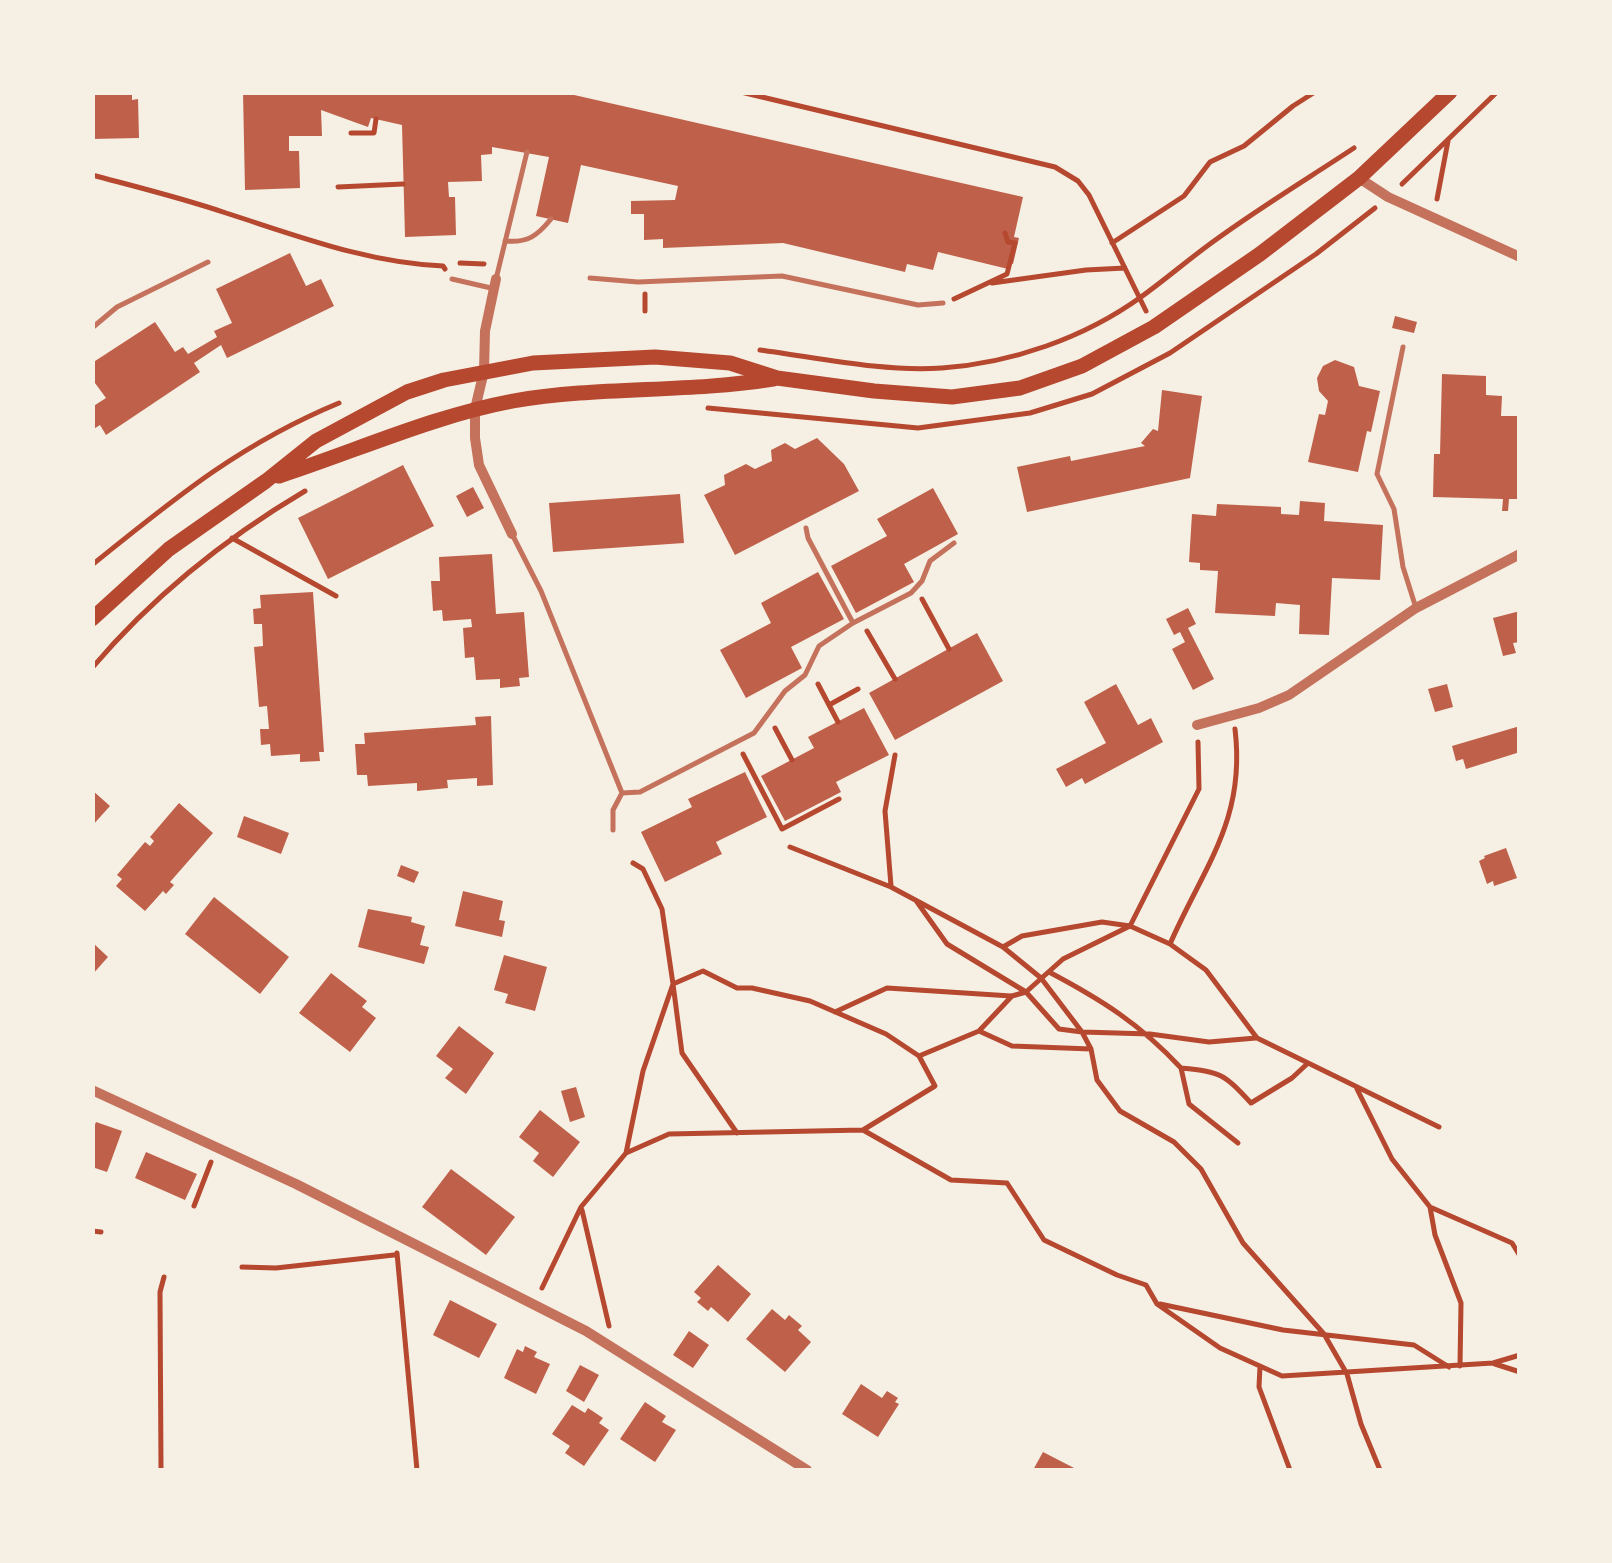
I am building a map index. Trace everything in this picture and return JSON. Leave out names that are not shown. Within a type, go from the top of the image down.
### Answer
[{"type":"main road","points":[[92,619],[169,549],[316,441],[407,392],[484,372],[533,364],[655,357],[730,363],[777,378],[920,396],[984,394],[1020,388],[1082,366],[1154,327],[1260,254],[1359,178],[1450,92]]},
{"type":"main road","points":[[266,481],[475,409],[537,398],[720,387],[777,378]]},
{"type":"street","points":[[1359,178],[1388,197],[1520,257]]},
{"type":"street","points":[[495,284],[485,331],[484,372],[475,409],[479,466],[512,534]]},
{"type":"street","points":[[1198,725],[1289,695],[1416,608],[1520,554]]},
{"type":"street","points":[[92,1090],[296,1184],[534,1304],[614,1348],[807,1470]]},
{"type":"lane","points":[[452,279],[495,284],[527,152]]},
{"type":"lane","points":[[505,241],[523,242],[538,235],[551,219]]},
{"type":"lane","points":[[92,328],[117,308],[208,262]]},
{"type":"lane","points":[[590,278],[638,282],[782,276],[918,305],[944,303]]},
{"type":"lane","points":[[1403,347],[1377,474],[1394,509],[1402,567],[1416,608]]},
{"type":"lane","points":[[806,528],[853,623]]},
{"type":"lane","points":[[512,534],[541,592],[622,793],[613,810],[613,830]]},
{"type":"lane","points":[[622,793],[640,792],[754,734],[785,691],[810,668],[826,638],[911,593],[930,561],[954,543]]},
{"type":"path","points":[[741,92],[1055,167],[1090,195],[1170,353]]},
{"type":"path","points":[[1112,242],[1184,196],[1210,162],[1244,146],[1315,92]]},
{"type":"path","points":[[1388,197],[1498,92]]},
{"type":"path","points":[[351,133],[374,133],[376,119]]},
{"type":"path","points":[[1447,225],[1436,193],[1449,138]]},
{"type":"path","points":[[746,348],[898,368],[940,368],[985,363],[1050,344],[1096,324],[1140,298],[1215,240],[1354,148]]},
{"type":"path","points":[[92,175],[194,202],[334,248],[404,264],[499,265]]},
{"type":"path","points":[[338,187],[403,184]]},
{"type":"path","points":[[944,303],[1007,274],[1015,243],[1008,242],[1005,234]]},
{"type":"path","points":[[443,266],[452,279]]},
{"type":"path","points":[[992,283],[1125,268]]},
{"type":"path","points":[[92,668],[163,592],[232,538],[306,490]]},
{"type":"path","points":[[232,538],[336,596]]},
{"type":"path","points":[[922,598],[949,649]]},
{"type":"path","points":[[870,637],[895,678]]},
{"type":"path","points":[[810,668],[838,722]]},
{"type":"path","points":[[829,705],[858,689]]},
{"type":"path","points":[[1170,944],[1230,820],[1238,758],[1233,716]]},
{"type":"path","points":[[835,1012],[887,988],[1012,996],[1026,992],[1062,959],[1130,926],[1198,789],[1198,725]]},
{"type":"path","points":[[778,734],[792,760]]},
{"type":"path","points":[[737,742],[782,828],[840,799]]},
{"type":"path","points":[[891,886],[884,812],[895,755]]},
{"type":"path","points":[[790,846],[891,886],[1003,947],[1041,978],[1082,1032],[1091,1049],[1097,1080],[1120,1111],[1174,1142],[1201,1169],[1244,1243],[1324,1334],[1347,1374],[1360,1424],[1380,1470]]},
{"type":"path","points":[[633,863],[643,870],[662,909],[682,1052],[737,1133]]},
{"type":"path","points":[[918,902],[946,944],[1026,992],[1059,1029],[1209,1042],[1257,1038]]},
{"type":"path","points":[[1003,947],[1022,936],[1102,922],[1130,926],[1170,944],[1206,970],[1257,1038],[1439,1127]]},
{"type":"path","points":[[534,1304],[582,1208],[626,1154],[668,1134],[862,1130],[935,1086],[920,1056],[886,1034],[810,1001],[736,988],[702,970],[673,984],[643,1072],[626,1154]]},
{"type":"path","points":[[1049,972],[1104,1000],[1150,1034],[1181,1068],[1189,1104],[1238,1144]]},
{"type":"path","points":[[920,1056],[979,1031],[1012,996]]},
{"type":"path","points":[[979,1031],[1012,1046],[1091,1049]]},
{"type":"path","points":[[1181,1068],[1226,1076],[1251,1103],[1307,1064]]},
{"type":"path","points":[[1356,1086],[1392,1158],[1430,1207],[1461,1303],[1460,1366]]},
{"type":"path","points":[[862,1130],[951,1180],[1007,1183],[1044,1240],[1146,1285],[1157,1304],[1220,1348],[1282,1376],[1492,1364],[1520,1355]]},
{"type":"path","points":[[194,1206],[211,1162]]},
{"type":"path","points":[[1430,1207],[1512,1243],[1520,1256]]},
{"type":"path","points":[[582,1208],[614,1348]]},
{"type":"path","points":[[92,1231],[101,1232]]},
{"type":"path","points":[[242,1267],[276,1268],[397,1255],[417,1470]]},
{"type":"path","points":[[161,1470],[160,1292],[164,1276]]},
{"type":"path","points":[[1157,1304],[1284,1330],[1414,1346],[1448,1367]]},
{"type":"path","points":[[1492,1364],[1520,1372]]},
{"type":"path","points":[[1260,1366],[1259,1386],[1290,1470]]},
{"type":"building","points":[[92,92],[132,92],[132,100],[138,99],[139,138],[92,139]]},
{"type":"building","points":[[243,92],[561,92],[1023,197],[1014,237],[1019,238],[1013,264],[1009,263],[1008,269],[938,252],[933,270],[907,264],[905,272],[783,243],[663,248],[663,239],[644,240],[644,214],[631,214],[631,201],[675,200],[678,186],[581,165],[568,223],[536,216],[549,157],[492,147],[492,154],[481,155],[482,181],[448,182],[449,197],[455,197],[456,235],[405,237],[402,125],[371,118],[368,127],[321,110],[322,136],[289,136],[289,151],[299,151],[300,188],[245,190]]},
{"type":"building","points":[[290,253],[306,286],[321,279],[334,306],[227,358],[221,345],[194,363],[200,372],[106,435],[100,425],[92,430],[92,407],[106,398],[92,379],[92,363],[155,322],[175,352],[183,347],[188,354],[217,337],[214,331],[232,323],[216,289]]},
{"type":"building","points":[[1395,316],[1417,322],[1414,333],[1392,328]]},
{"type":"building","points":[[1335,360],[1354,367],[1359,386],[1380,391],[1358,472],[1308,462],[1319,414],[1325,415],[1328,401],[1319,391],[1317,378],[1323,366]]},
{"type":"building","points":[[1442,374],[1486,376],[1486,395],[1502,396],[1501,416],[1520,416],[1520,499],[1509,499],[1508,511],[1502,511],[1503,499],[1433,497],[1434,454],[1440,454]]},
{"type":"building","points":[[1162,390],[1202,396],[1190,478],[1027,512],[1017,467],[1145,446],[1141,443],[1153,429],[1158,431]]},
{"type":"building","points":[[817,438],[844,464],[859,491],[735,555],[704,495],[725,485],[724,475],[746,464],[755,469],[772,461],[771,450],[785,443],[795,449]]},
{"type":"building","points":[[403,465],[434,526],[328,579],[298,518]]},
{"type":"building","points":[[473,487],[484,508],[467,517],[456,496]]},
{"type":"building","points":[[933,488],[958,534],[904,564],[914,582],[856,613],[831,566],[887,536],[877,519]]},
{"type":"building","points":[[680,494],[684,543],[553,552],[549,503]]},
{"type":"building","points":[[1300,501],[1325,503],[1324,521],[1383,525],[1380,580],[1332,578],[1329,635],[1299,634],[1300,605],[1276,603],[1275,616],[1215,613],[1218,571],[1200,570],[1200,563],[1189,562],[1192,514],[1216,516],[1217,504],[1281,507],[1281,514],[1299,515]]},
{"type":"building","points":[[492,554],[496,614],[524,612],[529,677],[519,678],[520,686],[500,688],[500,679],[476,680],[474,657],[465,658],[463,628],[472,627],[471,619],[443,621],[442,610],[433,611],[431,581],[440,581],[439,557]]},
{"type":"building","points":[[818,572],[844,619],[791,647],[802,668],[746,698],[720,650],[771,623],[761,603]]},
{"type":"building","points":[[313,592],[324,752],[319,752],[320,761],[300,762],[300,754],[271,756],[270,744],[261,745],[260,729],[269,729],[267,706],[259,707],[254,647],[263,646],[262,624],[254,624],[253,609],[261,608],[260,595]]},
{"type":"building","points":[[1188,608],[1196,624],[1188,628],[1214,679],[1193,690],[1172,649],[1185,642],[1180,632],[1174,635],[1166,619]]},
{"type":"building","points":[[1520,611],[1520,642],[1513,643],[1516,653],[1503,656],[1493,618]]},
{"type":"building","points":[[977,633],[1003,681],[895,740],[869,693]]},
{"type":"building","points":[[1116,684],[1138,725],[1151,718],[1163,742],[1085,784],[1082,778],[1066,787],[1056,769],[1106,743],[1084,702]]},
{"type":"building","points":[[1447,684],[1453,707],[1435,712],[1428,689]]},
{"type":"building","points":[[864,708],[889,755],[836,782],[841,792],[785,821],[761,776],[814,748],[808,737]]},
{"type":"building","points":[[491,716],[493,785],[477,786],[477,778],[447,780],[448,788],[417,791],[417,783],[368,786],[367,775],[357,775],[355,744],[365,744],[364,733],[476,725],[475,717]]},
{"type":"building","points":[[1520,726],[1520,752],[1466,769],[1463,759],[1456,761],[1452,746]]},
{"type":"building","points":[[745,772],[767,817],[716,842],[722,854],[665,882],[641,832],[692,807],[688,799]]},
{"type":"building","points":[[92,790],[110,806],[92,826]]},
{"type":"building","points":[[179,803],[213,833],[170,882],[174,885],[145,911],[116,886],[122,879],[117,875],[145,842],[150,846],[154,841],[150,837]]},
{"type":"building","points":[[244,816],[289,833],[281,854],[237,837]]},
{"type":"building","points":[[1506,848],[1517,878],[1494,886],[1493,881],[1487,884],[1479,861]]},
{"type":"building","points":[[401,865],[419,872],[414,883],[397,876]]},
{"type":"building","points":[[463,891],[503,901],[499,920],[505,921],[502,937],[455,926]]},
{"type":"building","points":[[214,897],[289,957],[260,994],[185,934]]},
{"type":"building","points":[[368,909],[412,917],[411,922],[425,926],[420,945],[429,947],[424,964],[358,947]]},
{"type":"building","points":[[92,942],[108,957],[92,975]]},
{"type":"building","points":[[504,955],[547,967],[535,1011],[505,1003],[508,994],[494,990]]},
{"type":"building","points":[[331,973],[367,1001],[362,1007],[376,1018],[350,1052],[299,1013]]},
{"type":"building","points":[[459,1026],[494,1053],[466,1094],[445,1078],[453,1069],[436,1056]]},
{"type":"building","points":[[576,1087],[585,1117],[570,1122],[561,1091]]},
{"type":"building","points":[[540,1110],[580,1142],[553,1177],[533,1161],[539,1153],[519,1137]]},
{"type":"building","points":[[96,1122],[122,1131],[107,1172],[92,1167],[92,1132]]},
{"type":"building","points":[[146,1152],[197,1174],[185,1200],[135,1178]]},
{"type":"building","points":[[451,1169],[515,1217],[486,1255],[422,1207]]},
{"type":"building","points":[[718,1265],[751,1294],[728,1322],[711,1307],[708,1311],[697,1302],[701,1298],[694,1292]]},
{"type":"building","points":[[450,1300],[497,1324],[479,1358],[433,1335]]},
{"type":"building","points":[[772,1309],[785,1320],[789,1315],[802,1326],[798,1330],[811,1342],[785,1372],[746,1339]]},
{"type":"building","points":[[689,1331],[709,1345],[693,1368],[673,1355]]},
{"type":"building","points":[[525,1346],[537,1352],[534,1357],[550,1364],[536,1394],[504,1378],[517,1349],[523,1352]]},
{"type":"building","points":[[580,1365],[599,1375],[584,1402],[566,1391]]},
{"type":"building","points":[[861,1384],[882,1398],[887,1391],[898,1398],[895,1402],[899,1404],[878,1437],[842,1414]]},
{"type":"building","points":[[645,1402],[666,1416],[662,1422],[676,1430],[655,1462],[620,1439]]},
{"type":"building","points":[[572,1405],[585,1413],[588,1408],[603,1418],[599,1423],[609,1430],[584,1466],[565,1453],[570,1446],[552,1434]]},
{"type":"building","points":[[1043,1452],[1078,1470],[1033,1470]]}]
